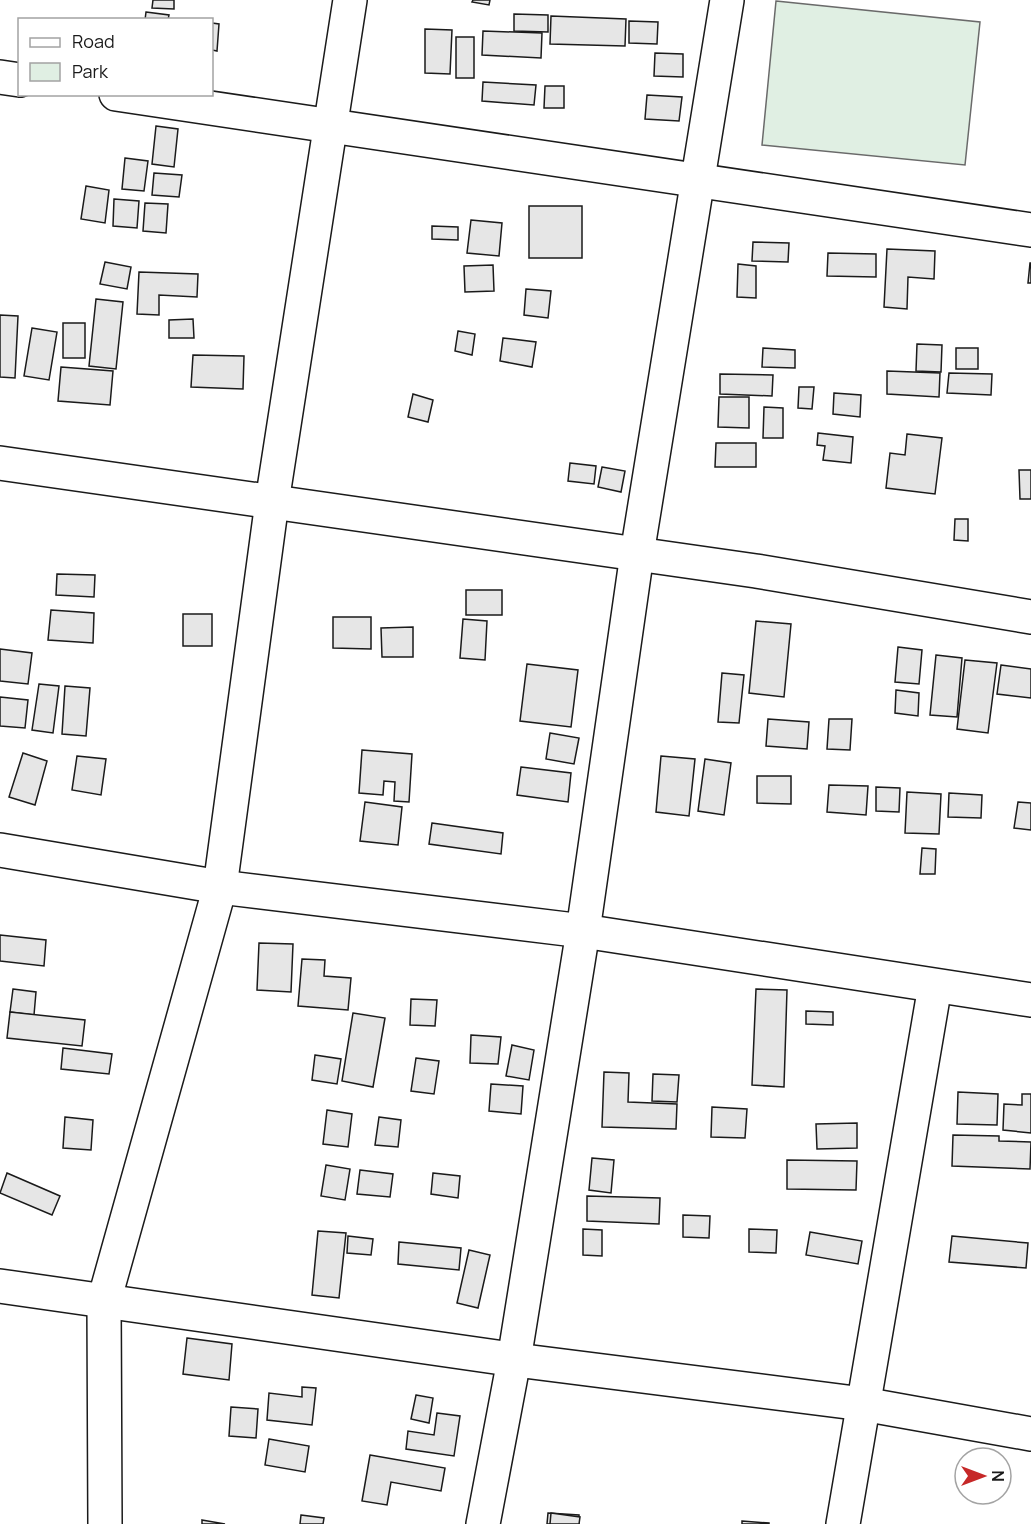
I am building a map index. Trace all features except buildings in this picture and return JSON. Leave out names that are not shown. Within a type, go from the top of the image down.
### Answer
[{"type":"street","points":[[105,1524],[104,1301],[220,887],[272,502],[350,0]]},
{"type":"street","points":[[483,1524],[514,1360],[583,931],[637,554],[727,0]]},
{"type":"street","points":[[0,76],[18,80]]},
{"type":"street","points":[[129,96],[329,128],[1031,230]]},
{"type":"street","points":[[0,463],[637,554],[1031,617]]},
{"type":"street","points":[[0,850],[220,887],[583,931],[1031,1000]]},
{"type":"street","points":[[843,1524],[935,986]]},
{"type":"street","points":[[0,1286],[514,1360],[863,1404],[1031,1434]]},
{"type":"green space","points":[[776,1],[980,22],[965,165],[762,145]]}]
